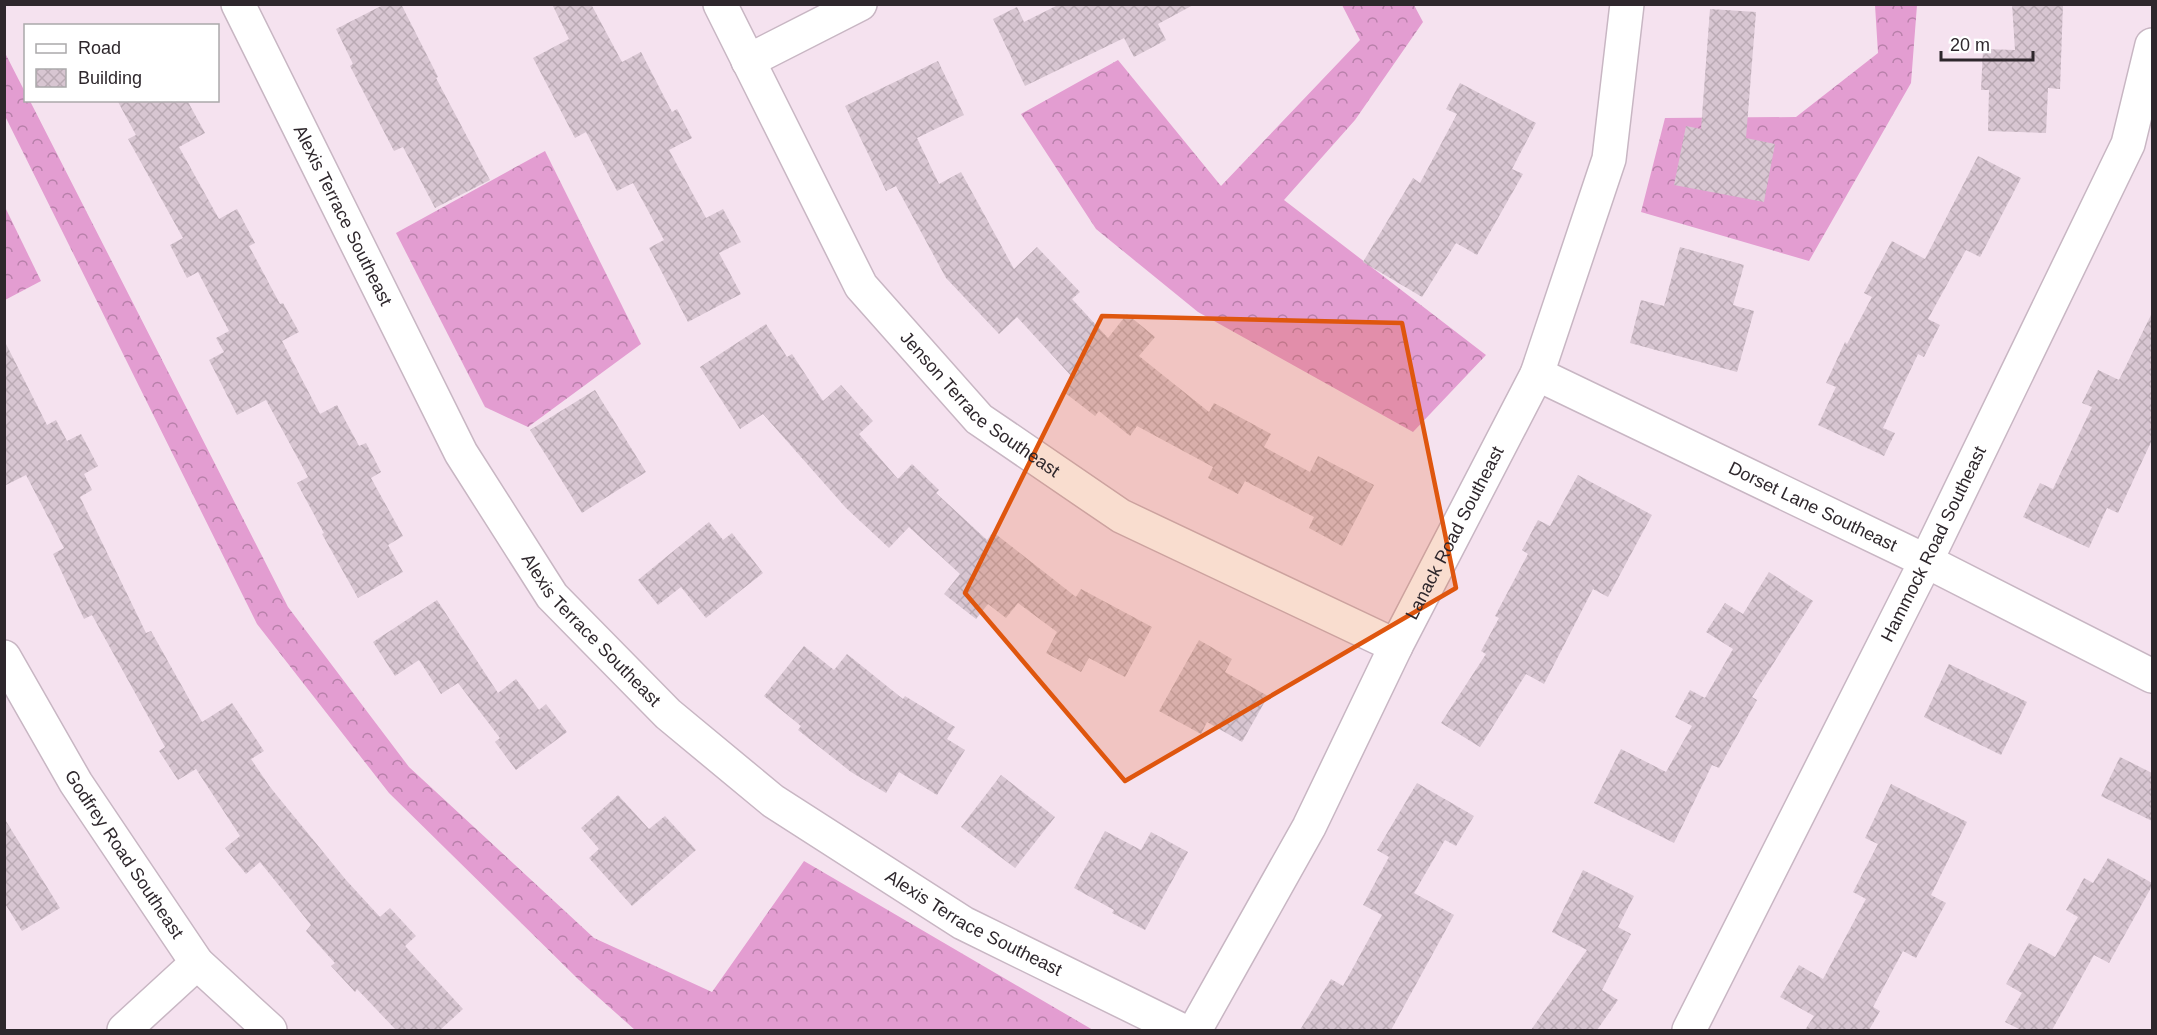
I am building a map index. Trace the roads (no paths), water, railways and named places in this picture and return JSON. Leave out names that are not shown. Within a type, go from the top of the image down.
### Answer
[{"type":"street","name":"Alexis Terrace Southeast","points":[[238,4],[461,453],[552,596],[668,714],[773,801],[963,923],[1181,1030]]},
{"type":"street","name":"Jenson Terrace Southeast","points":[[720,4],[861,286],[979,419],[1120,516],[1396,646]]},
{"type":"street","points":[[748,61],[860,4]]},
{"type":"street","name":"Lanack Road Southeast","points":[[1196,1030],[1309,827],[1396,646],[1537,374],[1610,159],[1627,4]]},
{"type":"street","name":"Hammock Road Southeast","points":[[1689,1030],[1926,561],[2128,144],[2152,45]]},
{"type":"street","name":"Dorset Lane Southeast","points":[[1537,374],[1926,561],[2152,676]]},
{"type":"street","name":"Godfrey Road Southeast","points":[[4,657],[76,783],[197,963],[270,1030]]},
{"type":"street","points":[[124,1030],[197,963]]}]
